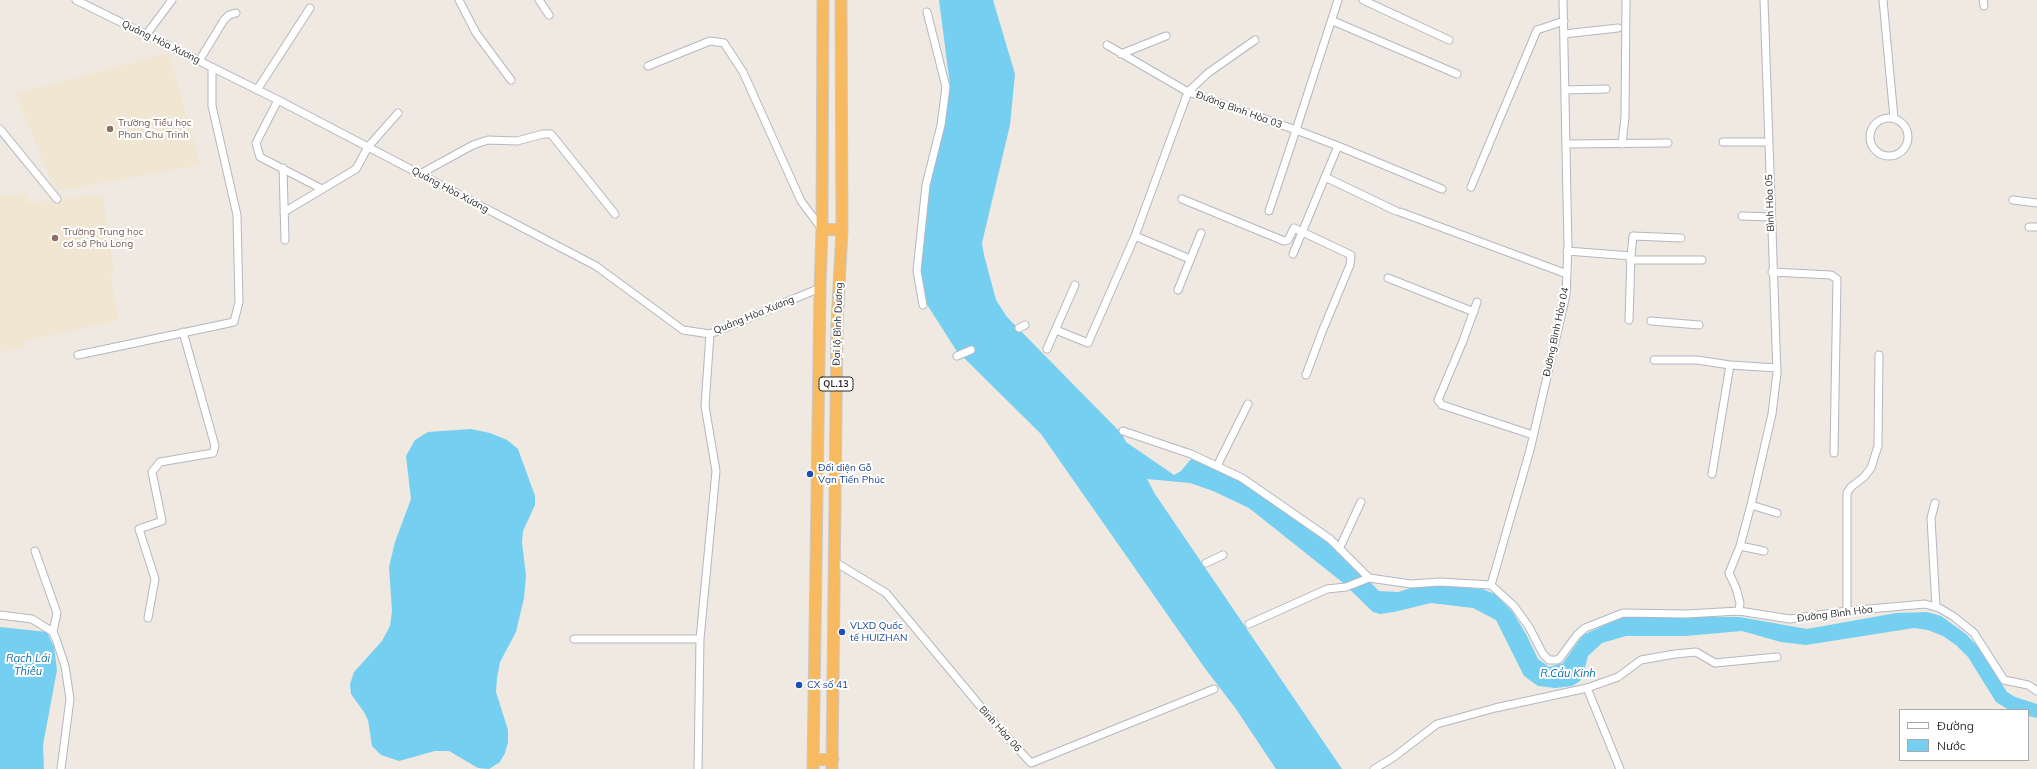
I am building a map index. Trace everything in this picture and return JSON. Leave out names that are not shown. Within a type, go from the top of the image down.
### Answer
[{"type":"highway","name":"Đại lộ Bình Dương","points":[[813,765],[822,229],[823,0]]},
{"type":"highway","name":"Đại lộ Bình Dương","points":[[832,764],[837,324],[842,230],[840,0]]},
{"type":"highway","points":[[822,229],[842,230]]},
{"type":"highway","points":[[815,588],[835,587]]},
{"type":"highway","points":[[813,765],[832,764]]},
{"type":"street","name":"Quảng Hòa Xương","points":[[76,0],[278,100],[596,266],[683,330],[710,334],[820,288]]},
{"type":"street","points":[[146,35],[172,0]]},
{"type":"street","points":[[459,0],[476,33],[511,80]]},
{"type":"street","points":[[539,0],[549,15]]},
{"type":"street","name":"Đường Bình Hòa 03","points":[[1107,45],[1188,92],[1296,130],[1322,48],[1333,21],[1338,0]]},
{"type":"street","points":[[1363,0],[1450,40]]},
{"type":"street","name":"Đường Bình Hòa 04","points":[[1491,585],[1533,435],[1566,295],[1566,144],[1563,0]]},
{"type":"street","points":[[1622,144],[1625,117],[1626,0]]},
{"type":"street","name":"Bình Hòa 05","points":[[1751,505],[1773,406],[1777,368],[1772,272],[1764,0]]},
{"type":"street","points":[[1883,0],[1894,118]]},
{"type":"street","points":[[257,90],[310,8]]},
{"type":"street","points":[[922,305],[917,271],[926,185],[941,125],[946,87],[927,12]]},
{"type":"street","points":[[199,61],[224,20],[228,15],[236,13]]},
{"type":"street","points":[[1333,21],[1457,74]]},
{"type":"street","points":[[1471,186],[1537,30],[1564,21]]},
{"type":"street","points":[[1564,34],[1618,28]]},
{"type":"street","points":[[1121,54],[1166,36]]},
{"type":"street","points":[[1056,330],[1088,343],[1135,236],[1188,92],[1208,73],[1255,40]]},
{"type":"street","points":[[648,66],[710,41],[724,43],[743,72],[801,201],[822,229]]},
{"type":"street","points":[[78,355],[234,322],[239,302],[237,215],[212,106],[212,68]]},
{"type":"street","points":[[1565,90],[1606,89]]},
{"type":"street","points":[[278,100],[256,142],[260,156],[322,189]]},
{"type":"street","points":[[284,212],[356,169],[368,147],[398,113]]},
{"type":"street","points":[[1883,118],[1894,118],[1903,123],[1909,138],[1901,153],[1885,156],[1875,151],[1870,141],[1870,135],[1878,121],[1883,118]]},
{"type":"street","points":[[0,129],[57,199]]},
{"type":"street","points":[[1269,211],[1296,130],[1442,189]]},
{"type":"street","points":[[420,174],[473,145],[488,140],[517,141],[543,134],[551,134],[615,214]]},
{"type":"street","points":[[1723,142],[1768,142]]},
{"type":"street","points":[[1566,144],[1668,144]]},
{"type":"street","points":[[1293,254],[1338,146]]},
{"type":"street","points":[[282,168],[285,240]]},
{"type":"street","points":[[1325,178],[1398,212],[1567,274]]},
{"type":"street","points":[[1182,199],[1284,240],[1288,240],[1292,228],[1349,253],[1351,258],[1350,265],[1306,375]]},
{"type":"street","points":[[2013,200],[2037,203]]},
{"type":"street","points":[[1742,216],[1771,217]]},
{"type":"street","points":[[2029,227],[2037,227]]},
{"type":"street","points":[[1178,290],[1201,233]]},
{"type":"street","points":[[1135,236],[1190,260]]},
{"type":"street","points":[[1629,320],[1633,236],[1681,238]]},
{"type":"street","points":[[1567,251],[1631,258],[1702,260]]},
{"type":"street","points":[[1772,272],[1831,275],[1837,279],[1834,453]]},
{"type":"street","points":[[1388,278],[1474,312]]},
{"type":"street","points":[[1047,348],[1075,285]]},
{"type":"street","points":[[1477,302],[1438,400],[1442,405],[1533,435]]},
{"type":"street","points":[[1651,321],[1699,325]]},
{"type":"street","points":[[148,618],[155,579],[138,529],[162,521],[152,472],[160,462],[213,453],[215,446],[183,332]]},
{"type":"street","points":[[698,769],[700,639],[716,471],[705,406],[710,334]]},
{"type":"street","points":[[958,356],[971,350]]},
{"type":"street","points":[[1847,612],[1847,493],[1851,487],[1864,477],[1871,468],[1878,446],[1879,355]]},
{"type":"street","points":[[1654,360],[1697,360],[1730,365],[1777,368]]},
{"type":"street","points":[[1712,474],[1730,365]]},
{"type":"street","points":[[1217,466],[1248,404]]},
{"type":"street","points":[[1122,431],[1191,454],[1242,478],[1340,547],[1369,578]]},
{"type":"street","points":[[1340,547],[1361,502]]},
{"type":"street","points":[[1935,503],[1931,518],[1936,607]]},
{"type":"street","points":[[1739,611],[1740,603],[1736,588],[1729,573],[1740,546],[1751,505],[1777,513]]},
{"type":"street","points":[[1740,546],[1764,551]]},
{"type":"street","points":[[35,551],[57,613],[54,636],[63,659],[70,699],[61,769]]},
{"type":"street","points":[[1206,563],[1223,555]]},
{"type":"street","name":"Bình Hòa 06","points":[[835,562],[886,592],[996,725],[1031,763],[1211,690]]},
{"type":"street","points":[[1249,624],[1327,589],[1346,587],[1369,578],[1411,584],[1440,582],[1491,585]]},
{"type":"street","name":"Đường Bình Hòa","points":[[1491,585],[1514,606],[1529,627],[1543,654],[1553,661],[1560,658],[1577,635],[1585,628],[1623,613],[1686,614],[1739,611],[1790,620],[1847,612],[1925,604],[1936,607],[1953,616],[1974,633],[2004,680],[2028,685],[2037,691]]},
{"type":"street","points":[[0,615],[32,619],[54,636]]},
{"type":"street","points":[[574,639],[700,639]]},
{"type":"street","points":[[1374,769],[1407,748],[1437,724],[1495,708],[1587,688],[1618,677],[1641,660],[1696,652],[1715,663],[1777,657]]},
{"type":"street","points":[[1587,688],[1620,769]]},
{"type":"shaded area","name":"Trường Tiểu học Phan Chu Trinh","points":[[169,53],[200,165],[56,191],[15,94]]},
{"type":"shaded area","name":"Trường Trung học cơ sở Phú Long","points":[[26,193],[28,203],[103,194],[114,274],[110,275],[119,320],[24,341],[24,347],[0,352],[0,196]]},
{"type":"water","name":"R.Cầu Kinh","points":[[939,0],[993,0],[1015,74],[1010,125],[982,243],[996,300],[1007,317],[1122,434],[1126,442],[1174,475],[1181,471],[1191,459],[1241,481],[1338,550],[1379,591],[1398,592],[1417,586],[1450,586],[1482,589],[1495,594],[1512,611],[1526,634],[1538,659],[1549,667],[1563,663],[1583,635],[1624,616],[1740,617],[1807,629],[1896,613],[1927,612],[1941,616],[1966,634],[1978,647],[2007,692],[2015,697],[2037,704],[2037,718],[2029,716],[2029,709],[2007,709],[1996,702],[1968,657],[1956,645],[1943,636],[1928,630],[1914,628],[1806,645],[1781,642],[1742,631],[1685,636],[1626,636],[1602,643],[1588,656],[1580,681],[1572,686],[1555,688],[1538,686],[1524,676],[1496,620],[1473,608],[1431,603],[1394,612],[1380,614],[1373,612],[1342,582],[1249,508],[1213,491],[1190,483],[1147,479],[1155,494],[1342,769],[1276,769],[1236,709],[1204,667],[1041,434],[956,350],[926,303],[921,271],[929,183],[945,125],[950,85]]},
{"type":"water","points":[[471,429],[490,433],[507,440],[518,449],[535,496],[535,505],[523,531],[522,542],[526,576],[524,598],[516,632],[500,662],[497,678],[496,692],[508,730],[508,742],[505,753],[500,762],[489,769],[478,768],[449,751],[435,751],[399,761],[381,755],[372,746],[368,720],[351,694],[350,684],[354,672],[382,641],[390,626],[392,611],[389,567],[395,542],[411,499],[406,456],[415,440],[428,432]]},
{"type":"water","name":"Rạch Lái Thiêu","points":[[0,627],[47,632],[54,647],[57,670],[43,745],[44,769],[0,769]]},
{"type":"place","name":"Trường Tiểu học Phan Chu Trinh","points":[[110,129]]},
{"type":"place","name":"Trường Trung học cơ sở Phú Long","points":[[55,238]]},
{"type":"place","name":"Đối diện Gỗ Vạn Tiến Phúc","points":[[810,474]]},
{"type":"place","name":"VLXD Quốc tế HUIZHAN","points":[[842,632]]},
{"type":"place","name":"CX số 41","points":[[799,685]]}]
